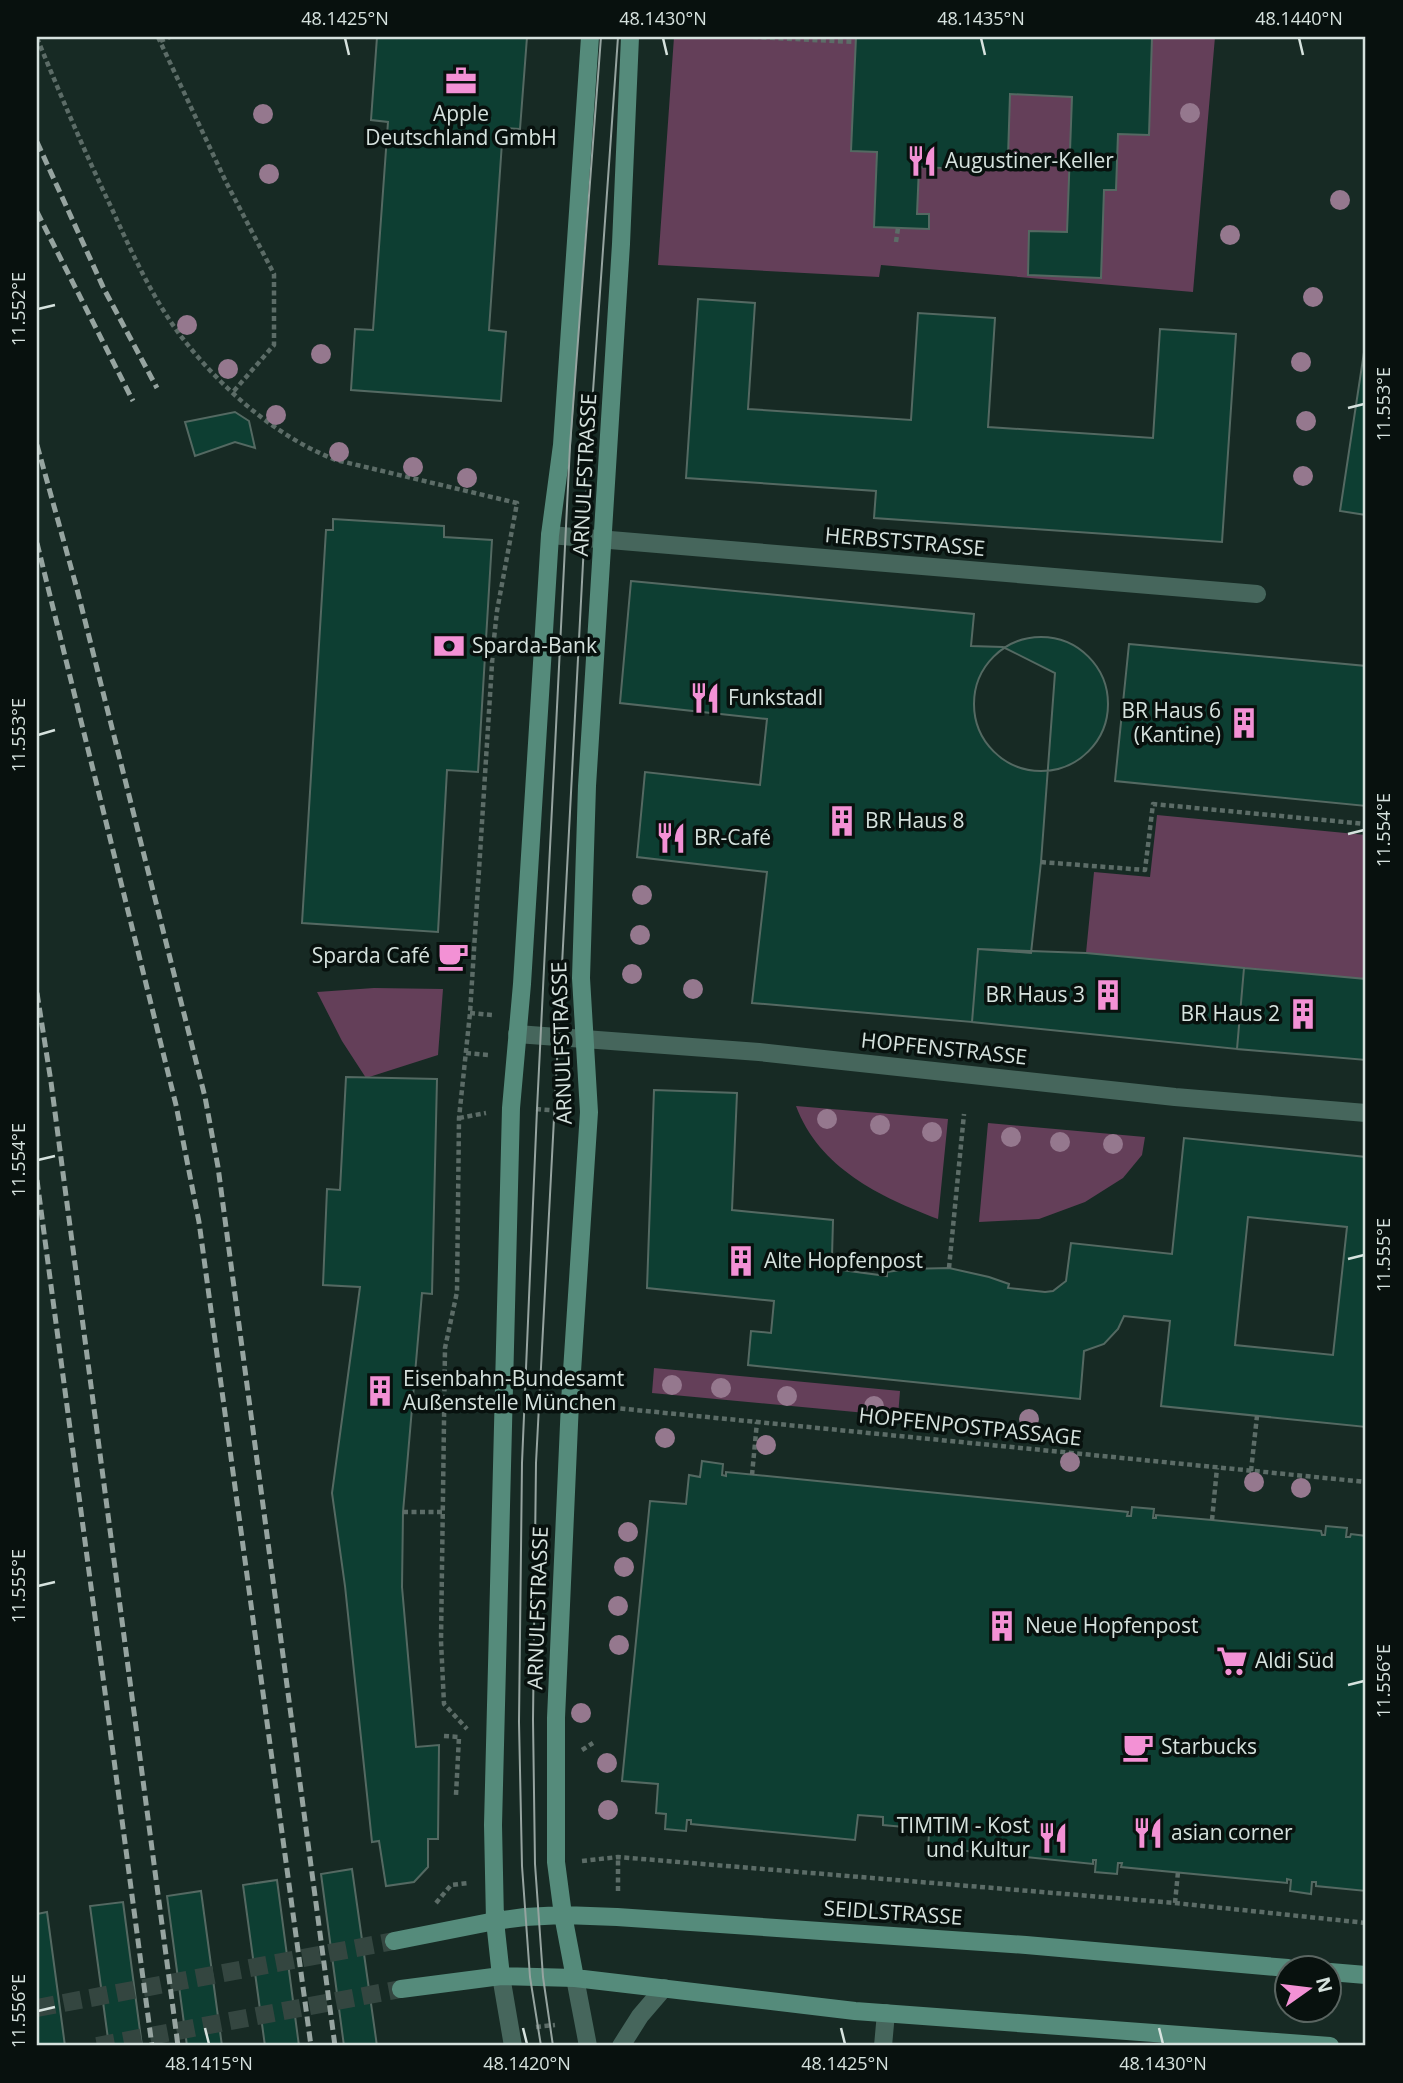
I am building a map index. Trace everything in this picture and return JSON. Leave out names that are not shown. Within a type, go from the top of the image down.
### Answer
[{"type":"street","name":"ARNULFSTRASSE","points":[[513,2046],[501,1976],[492,1870],[510,1108],[550,535],[562,445],[590,37]]},
{"type":"street","name":"ARNULFSTRASSE","points":[[588,2046],[563,1915],[556,1861],[556,1718],[570,1402],[589,1112],[581,978],[587,786],[621,244],[630,37]]},
{"type":"street","name":"HERBSTSTRASSE","points":[[550,535],[1257,594]]},
{"type":"street","name":"HOPFENSTRASSE","points":[[517,1034],[759,1052],[1175,1097],[1366,1113]]},
{"type":"street","name":"SEIDLSTRASSE","points":[[394,1941],[495,1921],[563,1915],[1026,1945],[1274,1967]]},
{"type":"street","points":[[1344,1973],[1366,1975]]},
{"type":"street","points":[[401,1989],[501,1976],[575,1978],[886,2013],[1330,2046]]},
{"type":"street","points":[[621,2046],[640,2016],[664,1988]]},
{"type":"street","points":[[883,2046],[886,2013]]},
{"type":"path","points":[[170,37],[159,39],[226,182],[274,274],[274,345],[233,392]]},
{"type":"path","points":[[753,37],[855,42]]},
{"type":"path","points":[[37,38],[92,168],[154,291],[178,332],[233,392],[266,421],[311,450],[336,460],[517,503],[493,648],[470,1013],[459,1118],[457,1292],[445,1348],[440,1641],[444,1704]]},
{"type":"path","points":[[896,242],[898,228]]},
{"type":"path","points":[[1041,862],[1145,870],[1153,804],[1366,824]]},
{"type":"path","points":[[949,1268],[964,1114]]},
{"type":"path","name":"HOPFENPOSTPASSAGE","points":[[570,1402],[1366,1482]]},
{"type":"path","points":[[1251,1471],[1257,1416]]},
{"type":"path","points":[[752,1475],[757,1422]]},
{"type":"path","points":[[1212,1520],[1217,1468]]},
{"type":"path","points":[[403,1512],[443,1512]]},
{"type":"path","points":[[444,1736],[459,1737],[456,1794]]},
{"type":"path","points":[[582,1861],[618,1857],[1175,1903],[1366,1923]]},
{"type":"path","points":[[1175,1903],[1178,1872]]},
{"type":"path","points":[[451,1885],[469,1883]]},
{"type":"shaded area","name":"Augustiner-Keller","points":[[674,37],[1215,37],[1193,292],[881,265],[879,277],[658,265]]},
{"type":"shaded area","points":[[1157,815],[1366,835],[1366,979],[1086,953],[1094,872],[1150,877]]},
{"type":"shaded area","points":[[374,988],[443,989],[438,1055],[366,1078],[342,1041],[317,992]]},
{"type":"shaded area","points":[[796,1106],[948,1119],[938,1219],[895,1201],[854,1178],[820,1147],[806,1128]]},
{"type":"shaded area","points":[[988,1123],[1145,1137],[1142,1155],[1123,1178],[1085,1202],[1039,1219],[979,1222]]},
{"type":"shaded area","points":[[654,1368],[900,1391],[898,1416],[652,1393]]},
{"type":"building","points":[[377,37],[527,37],[520,129],[503,128],[489,330],[506,332],[501,401],[351,390],[355,329],[373,330],[388,122],[371,120]]},
{"type":"building","name":"Augustiner-Keller","points":[[856,37],[1152,37],[1149,135],[1118,134],[1116,190],[1104,190],[1101,278],[1028,275],[1029,231],[1067,232],[1072,97],[1010,94],[1008,157],[967,155],[966,169],[919,167],[917,214],[929,214],[929,229],[874,227],[877,152],[851,151]]},
{"type":"building","points":[[698,299],[755,303],[748,409],[911,420],[918,313],[995,318],[988,427],[1153,438],[1160,329],[1236,334],[1222,542],[874,518],[876,491],[686,478]]},
{"type":"building","points":[[1366,339],[1366,515],[1340,511]]},
{"type":"building","points":[[235,412],[249,421],[255,448],[235,442],[195,456],[185,422]]},
{"type":"building","points":[[333,519],[444,526],[444,537],[492,540],[478,772],[447,770],[438,932],[302,923],[326,530],[333,530]]},
{"type":"building","name":"BR Haus 8","points":[[631,581],[974,614],[971,646],[1003,647],[1055,673],[1041,862],[1031,953],[978,949],[972,1022],[752,1003],[767,872],[637,857],[645,772],[760,785],[767,719],[620,703]]},
{"type":"building","points":[[1041,637],[1067,642],[1088,657],[1103,678],[1108,704],[1103,730],[1088,751],[1067,766],[1041,771],[1015,766],[994,751],[979,730],[974,704],[979,678],[994,657],[1015,642]]},
{"type":"building","name":"BR Haus 6 (Kantine)","points":[[1129,644],[1366,666],[1366,806],[1115,781]]},
{"type":"building","name":"BR Haus 3","points":[[978,949],[1086,953],[1244,968],[1237,1049],[972,1022]]},
{"type":"building","name":"BR Haus 2","points":[[1244,968],[1366,979],[1366,1060],[1237,1049]]},
{"type":"building","name":"Eisenbahn-Bundesamt Außenstelle München","points":[[346,1077],[437,1079],[432,1294],[422,1293],[403,1512],[402,1587],[416,1747],[439,1745],[438,1839],[428,1839],[428,1867],[414,1882],[386,1886],[379,1841],[372,1842],[345,1586],[332,1493],[360,1287],[323,1285],[327,1189],[340,1190]]},
{"type":"building","name":"Alte Hopfenpost","points":[[654,1090],[737,1093],[732,1210],[833,1220],[832,1257],[842,1270],[887,1276],[887,1272],[907,1269],[949,1268],[989,1277],[1009,1284],[1008,1288],[1045,1292],[1053,1291],[1066,1281],[1071,1243],[1172,1254],[1184,1138],[1366,1157],[1366,1427],[1161,1406],[1170,1321],[1124,1316],[1118,1329],[1104,1344],[1084,1351],[1080,1399],[748,1365],[751,1331],[771,1333],[774,1301],[647,1288]],"holes":[[[1248,1217],[1347,1227],[1333,1355],[1235,1345]]]},
{"type":"building","name":"Neue Hopfenpost","points":[[702,1461],[723,1464],[722,1475],[726,1476],[726,1472],[1128,1512],[1127,1516],[1131,1516],[1132,1507],[1154,1509],[1153,1518],[1156,1518],[1156,1515],[1212,1520],[1321,1531],[1322,1535],[1325,1535],[1326,1526],[1347,1528],[1346,1537],[1351,1534],[1366,1536],[1366,1891],[1316,1886],[1316,1882],[1312,1882],[1311,1894],[1290,1891],[1291,1880],[1287,1879],[1287,1883],[1121,1867],[1122,1863],[1118,1863],[1117,1874],[1095,1872],[1096,1860],[1093,1860],[1093,1864],[928,1847],[930,1822],[905,1820],[904,1827],[883,1825],[883,1817],[858,1815],[855,1840],[691,1824],[691,1820],[687,1820],[686,1831],[665,1829],[666,1814],[656,1813],[658,1784],[622,1781],[650,1501],[686,1504],[689,1475],[700,1477]]},
{"type":"building","points":[[352,1869],[377,2046],[344,2046],[321,1874]]},
{"type":"building","points":[[277,1880],[299,2046],[265,2046],[243,1885]]},
{"type":"building","points":[[201,1891],[222,2046],[187,2046],[167,1896]]},
{"type":"building","points":[[123,1902],[142,2046],[109,2046],[90,1906]]},
{"type":"building","points":[[47,1912],[65,2046],[37,2046],[37,1914]]},
{"type":"tunnel","points":[[37,2008],[394,1941]]},
{"type":"tunnel","points":[[97,2046],[401,1989]]},
{"type":"tram line","points":[[541,2046],[530,1977],[522,1866],[519,1722],[522,1463],[570,446],[601,37]]},
{"type":"tram line","points":[[553,2046],[543,1977],[535,1864],[533,1720],[536,1463],[589,448],[618,37]]},
{"type":"railway","points":[[37,142],[104,289],[157,388]]},
{"type":"railway","points":[[37,212],[133,401]]},
{"type":"railway","points":[[37,445],[77,589],[205,1097],[218,1167],[335,2046]]},
{"type":"railway","points":[[37,543],[176,1105],[199,1222],[311,2046]]},
{"type":"railway","points":[[37,993],[178,2046]]},
{"type":"railway","points":[[37,1180],[152,2046]]},
{"type":"place","name":"Apple Deutschland GmbH","points":[[461,81]]},
{"type":"place","name":"Augustiner-Keller","points":[[922,161]]},
{"type":"place","name":"Sparda-Bank","points":[[449,646]]},
{"type":"place","name":"Funkstadl","points":[[705,698]]},
{"type":"place","name":"BR Haus 6 (Kantine)","points":[[1244,723]]},
{"type":"place","name":"BR Haus 8","points":[[842,821]]},
{"type":"place","name":"BR-Café","points":[[671,838]]},
{"type":"place","name":"Sparda Café","points":[[453,956]]},
{"type":"place","name":"BR Haus 3","points":[[1108,995]]},
{"type":"place","name":"BR Haus 2","points":[[1303,1014]]},
{"type":"place","name":"Alte Hopfenpost","points":[[741,1261]]},
{"type":"place","name":"Eisenbahn-Bundesamt Außenstelle München","points":[[380,1391]]},
{"type":"place","name":"Neue Hopfenpost","points":[[1002,1626]]},
{"type":"place","name":"Aldi Süd","points":[[1232,1661]]},
{"type":"place","name":"Starbucks","points":[[1138,1747]]},
{"type":"place","name":"asian corner","points":[[1148,1833]]},
{"type":"place","name":"TIMTIM - Kost und Kultur","points":[[1053,1838]]}]
